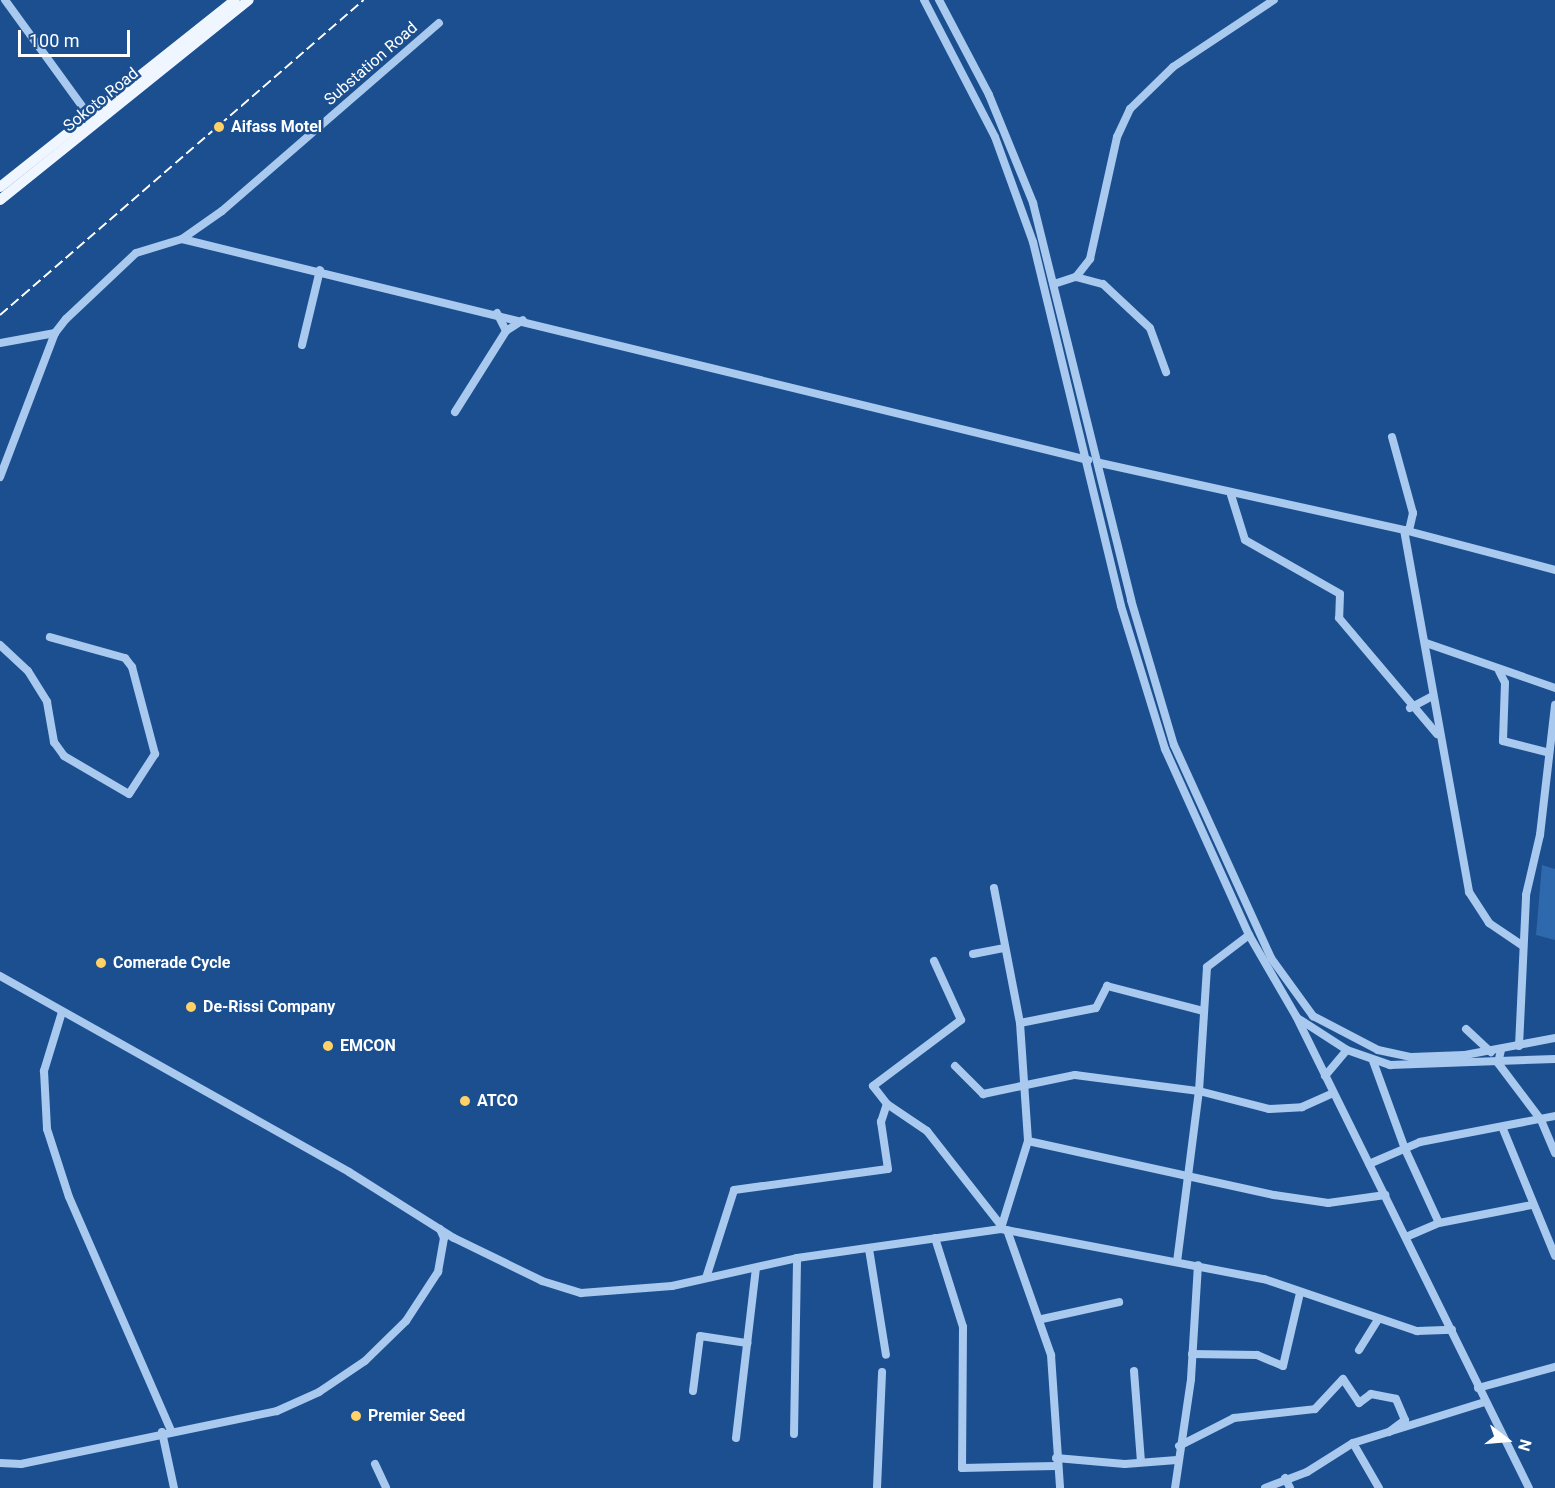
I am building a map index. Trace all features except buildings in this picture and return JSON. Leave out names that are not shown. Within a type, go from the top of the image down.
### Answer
[{"type":"main road","name":"Sokoto Road","points":[[0,187],[235,0]]},
{"type":"main road","name":"Sokoto Road","points":[[0,200],[249,0]]},
{"type":"street","points":[[4,0],[90,117]]},
{"type":"street","points":[[924,0],[965,73],[1007,168],[1055,325],[1121,606],[1165,749],[1249,935],[1296,1016],[1529,1488]]},
{"type":"street","points":[[939,0],[1013,149],[1057,283],[1131,600],[1174,745],[1272,958],[1302,1005],[1338,1034],[1392,1054],[1441,1056],[1491,1052],[1555,1038]]},
{"type":"street","points":[[1076,277],[1090,259],[1117,137],[1130,109],[1173,67],[1274,0]]},
{"type":"street","name":"Substation Road","points":[[182,239],[222,211],[439,23]]},
{"type":"street","points":[[0,477],[55,333],[115,268],[136,253],[182,239],[498,313],[1088,460]]},
{"type":"street","points":[[302,345],[320,270]]},
{"type":"street","points":[[1057,283],[1076,277],[1103,284],[1150,328],[1166,372]]},
{"type":"street","points":[[498,313],[506,331]]},
{"type":"street","points":[[455,412],[506,331],[523,320]]},
{"type":"street","points":[[1055,325],[1067,323]]},
{"type":"street","points":[[0,343],[55,333]]},
{"type":"street","points":[[1392,437],[1413,513],[1406,530],[1425,643],[1431,697],[1472,902],[1490,923],[1522,945]]},
{"type":"street","points":[[1100,463],[1231,495],[1406,530],[1555,570]]},
{"type":"street","points":[[1231,495],[1245,540],[1340,594],[1339,618],[1410,708],[1438,735]]},
{"type":"street","points":[[0,645],[28,671],[47,702],[54,741],[64,756],[129,794],[155,754],[132,667],[125,658],[50,637]]},
{"type":"street","points":[[1425,643],[1499,671],[1555,688]]},
{"type":"street","points":[[1499,671],[1505,683],[1503,741],[1546,752]]},
{"type":"street","points":[[1410,708],[1431,697]]},
{"type":"street","points":[[1519,1046],[1522,945],[1546,752],[1555,705]]},
{"type":"street","points":[[994,888],[1003,948],[1020,1023],[1022,1085],[1028,1141],[1003,1228]]},
{"type":"street","points":[[1177,1262],[1199,1091],[1203,1011],[1208,967],[1249,935]]},
{"type":"street","points":[[972,954],[1003,948]]},
{"type":"street","points":[[934,961],[961,1020],[873,1086],[887,1104],[927,1131],[1003,1228],[1042,1319],[1055,1378],[1056,1462],[1060,1488]]},
{"type":"street","points":[[0,976],[439,1227],[542,1281],[580,1293],[672,1286],[797,1258],[1003,1228],[1198,1265],[1300,1293],[1417,1331],[1452,1330]]},
{"type":"street","points":[[1020,1023],[1096,1008],[1107,986],[1203,1011]]},
{"type":"street","points":[[62,1012],[44,1071],[47,1129],[69,1197],[171,1430]]},
{"type":"street","points":[[1296,1016],[1347,1050],[1373,1060],[1442,1066],[1555,1059]]},
{"type":"street","points":[[1467,1029],[1491,1052]]},
{"type":"street","points":[[1325,1076],[1347,1050]]},
{"type":"street","points":[[1498,1063],[1501,1050]]},
{"type":"street","points":[[1441,1056],[1442,1066]]},
{"type":"street","points":[[1373,1060],[1405,1149],[1439,1223]]},
{"type":"street","points":[[1498,1063],[1541,1120],[1555,1153]]},
{"type":"street","points":[[955,1066],[983,1094],[1022,1085],[1102,1075],[1199,1091],[1269,1109],[1302,1107],[1333,1093]]},
{"type":"street","points":[[706,1278],[734,1190],[888,1168],[881,1122],[887,1104]]},
{"type":"street","points":[[1369,1164],[1405,1149],[1555,1116]]},
{"type":"street","points":[[1503,1129],[1532,1205],[1555,1256]]},
{"type":"street","points":[[1028,1141],[1328,1203],[1385,1195]]},
{"type":"street","points":[[1406,1237],[1439,1223],[1532,1205]]},
{"type":"street","points":[[0,1463],[21,1464],[171,1430],[277,1411],[319,1392],[366,1361],[406,1321],[438,1272],[444,1238],[439,1227]]},
{"type":"street","points":[[935,1238],[963,1327],[962,1468],[1056,1462],[1177,1460]]},
{"type":"street","points":[[869,1249],[886,1355]]},
{"type":"street","points":[[794,1434],[797,1258]]},
{"type":"street","points":[[1175,1488],[1192,1354],[1198,1265]]},
{"type":"street","points":[[736,1438],[756,1269]]},
{"type":"street","points":[[1192,1354],[1257,1355],[1283,1366],[1300,1293]]},
{"type":"street","points":[[1042,1319],[1119,1302]]},
{"type":"street","points":[[1359,1350],[1378,1320]]},
{"type":"street","points":[[693,1391],[700,1336],[747,1343]]},
{"type":"street","points":[[1478,1388],[1555,1367]]},
{"type":"street","points":[[1134,1371],[1141,1462]]},
{"type":"street","points":[[877,1488],[882,1372]]},
{"type":"street","points":[[1179,1446],[1234,1418],[1315,1409],[1343,1379],[1359,1403],[1371,1394],[1396,1399],[1405,1420],[1389,1432]]},
{"type":"street","points":[[1265,1488],[1285,1478],[1307,1472],[1353,1443],[1485,1402]]},
{"type":"street","points":[[162,1432],[174,1488]]},
{"type":"street","points":[[1353,1443],[1379,1488]]},
{"type":"street","points":[[375,1464],[386,1488]]},
{"type":"street","points":[[1285,1478],[1290,1488]]},
{"type":"shaded area","points":[[1542,865],[1555,869],[1555,940],[1536,935]]},
{"type":"railway","points":[[0,315],[364,0]]},
{"type":"place","name":"Aifass Motel","points":[[219,127]]},
{"type":"place","name":"Comerade Cycle","points":[[101,963]]},
{"type":"place","name":"De-Rissi Company","points":[[191,1007]]},
{"type":"place","name":"EMCON","points":[[328,1046]]},
{"type":"place","name":"ATCO","points":[[465,1101]]},
{"type":"place","name":"Premier Seed","points":[[356,1416]]}]
